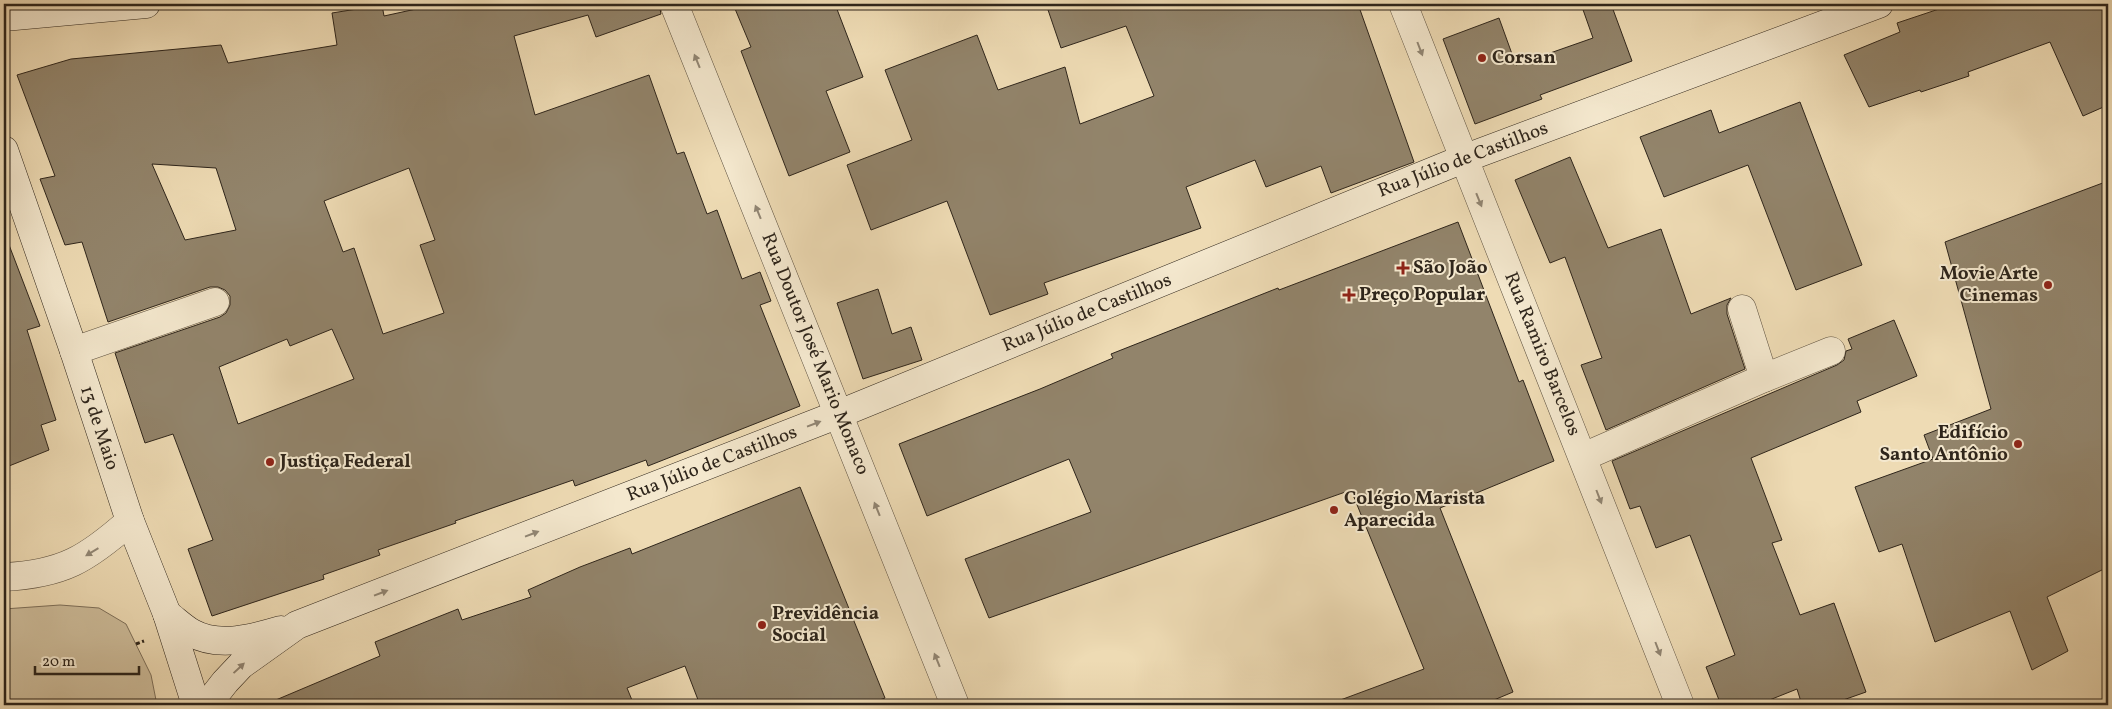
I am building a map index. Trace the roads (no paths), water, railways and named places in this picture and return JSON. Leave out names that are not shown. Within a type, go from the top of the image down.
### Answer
[{"type":"main road","points":[[4,17],[146,4]]},
{"type":"main road","name":"Rua Doutor José Mario Monaco","points":[[674,4],[955,705]]},
{"type":"main road","name":"Rua Ramiro Barcelos","points":[[1402,4],[1680,705]]},
{"type":"main road","name":"Rua Júlio de Castilhos","points":[[167,614],[193,634],[213,640],[250,639],[297,625],[839,414],[1463,159],[1879,4]]},
{"type":"main road","name":"13 de Maio","points":[[4,150],[74,351],[130,521],[167,614],[196,705]]},
{"type":"main road","points":[[74,351],[215,302]]},
{"type":"main road","points":[[1742,309],[1764,378]]},
{"type":"main road","points":[[1583,457],[1764,378],[1831,351]]},
{"type":"main road","points":[[4,577],[50,572],[73,564],[101,546],[130,521]]},
{"type":"main road","name":"Rua Júlio de Castilhos","points":[[207,705],[241,665],[297,625]]},
{"type":"place","name":"Corsan","points":[[1482,58]]},
{"type":"place","name":"São João","points":[[1403,268]]},
{"type":"place","name":"Movie Arte Cinemas","points":[[2048,285]]},
{"type":"place","name":"Preço Popular","points":[[1349,295]]},
{"type":"place","name":"Edifício Santo Antônio","points":[[2018,444]]},
{"type":"place","name":"Justiça Federal","points":[[270,462]]},
{"type":"place","name":"Colégio Marista Aparecida","points":[[1334,510]]},
{"type":"place","name":"Previdência Social","points":[[762,625]]}]
